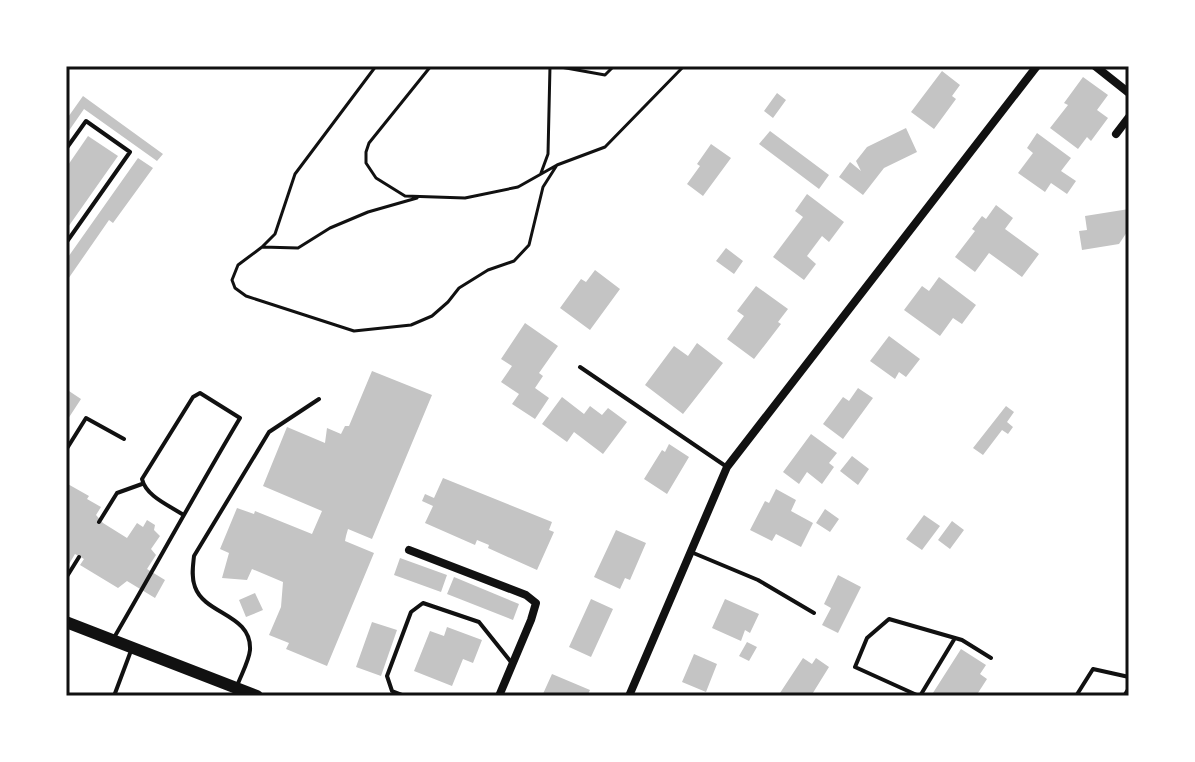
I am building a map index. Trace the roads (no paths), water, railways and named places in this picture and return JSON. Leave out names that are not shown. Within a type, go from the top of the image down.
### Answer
[{"type":"main road","points":[[66,622],[257,696]]},
{"type":"street","points":[[629,696],[727,467],[1037,66]]},
{"type":"street","points":[[1095,66],[1129,93]]},
{"type":"street","points":[[1116,134],[1129,117]]},
{"type":"street","points":[[409,550],[526,595],[536,603],[499,696]]},
{"type":"lane","points":[[66,149],[86,121],[130,152],[66,243]]},
{"type":"lane","points":[[580,367],[727,467]]},
{"type":"lane","points":[[114,639],[171,540],[182,514],[240,418],[200,393],[193,397],[142,479],[142,484]]},
{"type":"lane","points":[[236,688],[250,651],[248,634],[233,619],[204,602],[195,590],[192,577],[194,556],[269,432],[319,399]]},
{"type":"lane","points":[[66,450],[86,418],[124,439]]},
{"type":"lane","points":[[142,484],[182,514]]},
{"type":"lane","points":[[99,522],[117,493],[142,484]]},
{"type":"lane","points":[[689,551],[758,580],[814,613]]},
{"type":"lane","points":[[66,578],[79,557]]},
{"type":"lane","points":[[405,696],[391,694],[387,676],[411,612],[423,603],[479,622],[512,663]]},
{"type":"lane","points":[[955,638],[919,696],[855,667],[867,638],[889,619],[955,638],[991,658]]},
{"type":"lane","points":[[114,696],[132,646]]},
{"type":"lane","points":[[1076,696],[1093,669],[1129,677]]},
{"type":"lane","points":[[1124,696],[1129,688]]}]
